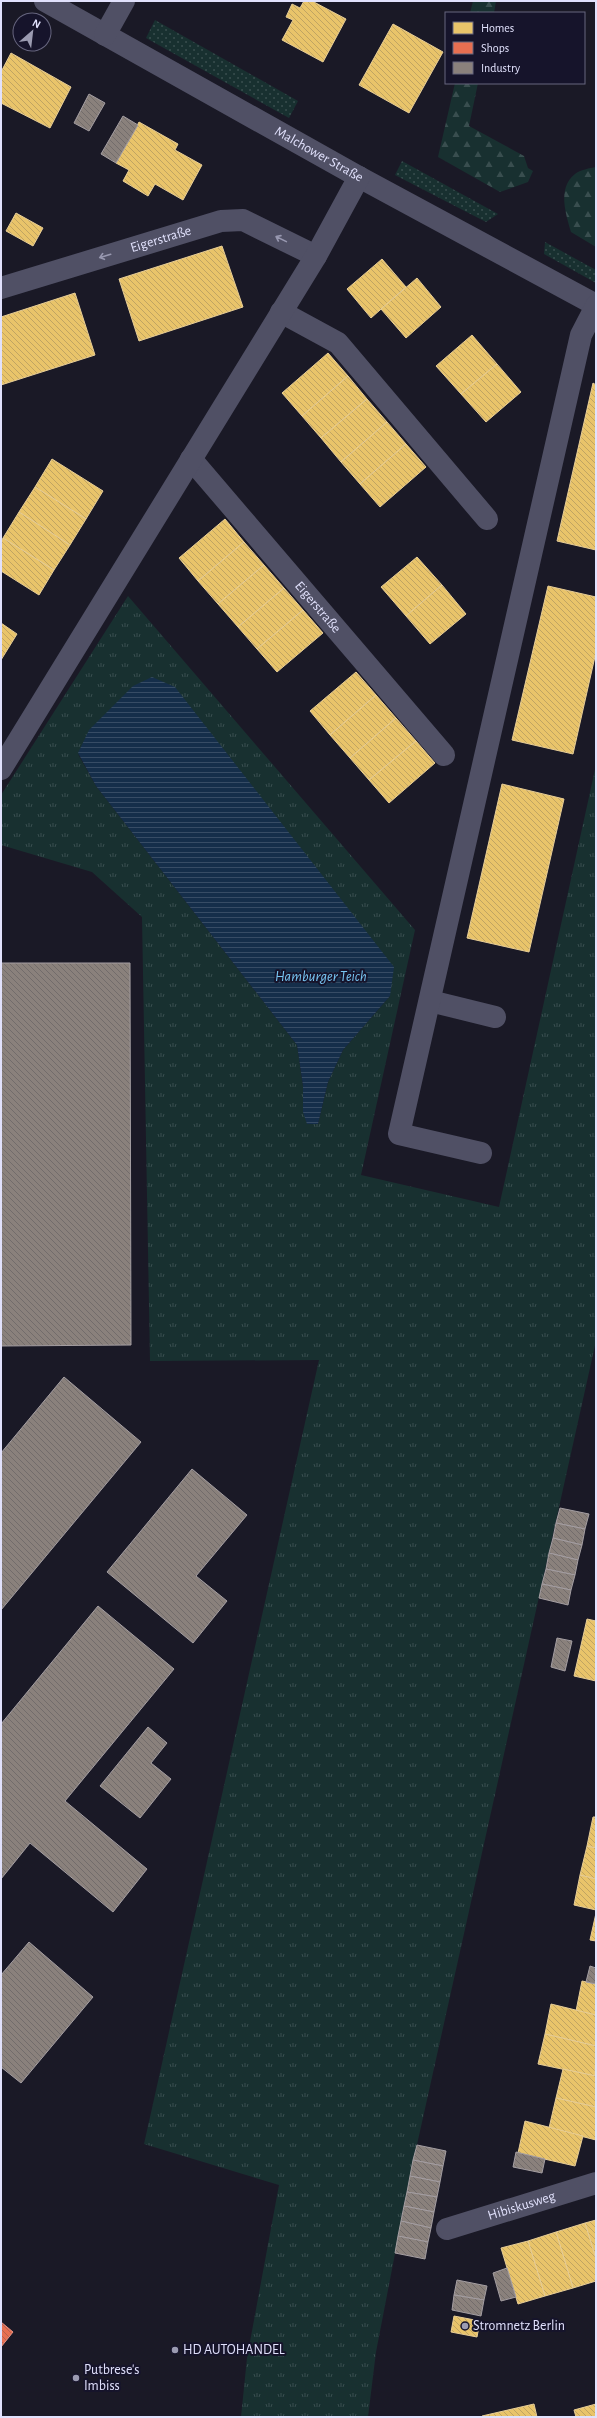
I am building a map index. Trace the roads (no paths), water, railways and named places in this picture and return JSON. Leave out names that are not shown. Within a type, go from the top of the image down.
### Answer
[{"type":"street","name":"Malchower Straße","points":[[44,1],[359,177],[596,305]]},
{"type":"street","points":[[105,35],[124,1]]},
{"type":"street","points":[[1,769],[316,256],[359,177]]},
{"type":"street","name":"Eigerstraße","points":[[1,288],[221,221],[243,220],[316,256]]},
{"type":"street","points":[[481,1153],[399,1134],[581,335],[596,305]]},
{"type":"street","points":[[281,312],[338,343],[487,519]]},
{"type":"street","name":"Eigerstraße","points":[[191,459],[444,755]]},
{"type":"street","points":[[430,1001],[495,1017]]},
{"type":"street","name":"Hibiskusweg","points":[[447,2229],[596,2183]]},
{"type":"water","name":"Hamburger Teich","points":[[152,677],[175,687],[394,967],[390,996],[343,1050],[328,1082],[318,1124],[307,1124],[303,1112],[303,1086],[297,1045],[96,786],[78,753],[89,730],[133,686]]},
{"type":"place","name":"Stromnetz Berlin","points":[[465,2326]]},
{"type":"place","name":"HD AUTOHANDEL","points":[[175,2350]]},
{"type":"place","name":"Putbrese's Imbiss","points":[[76,2378]]}]
